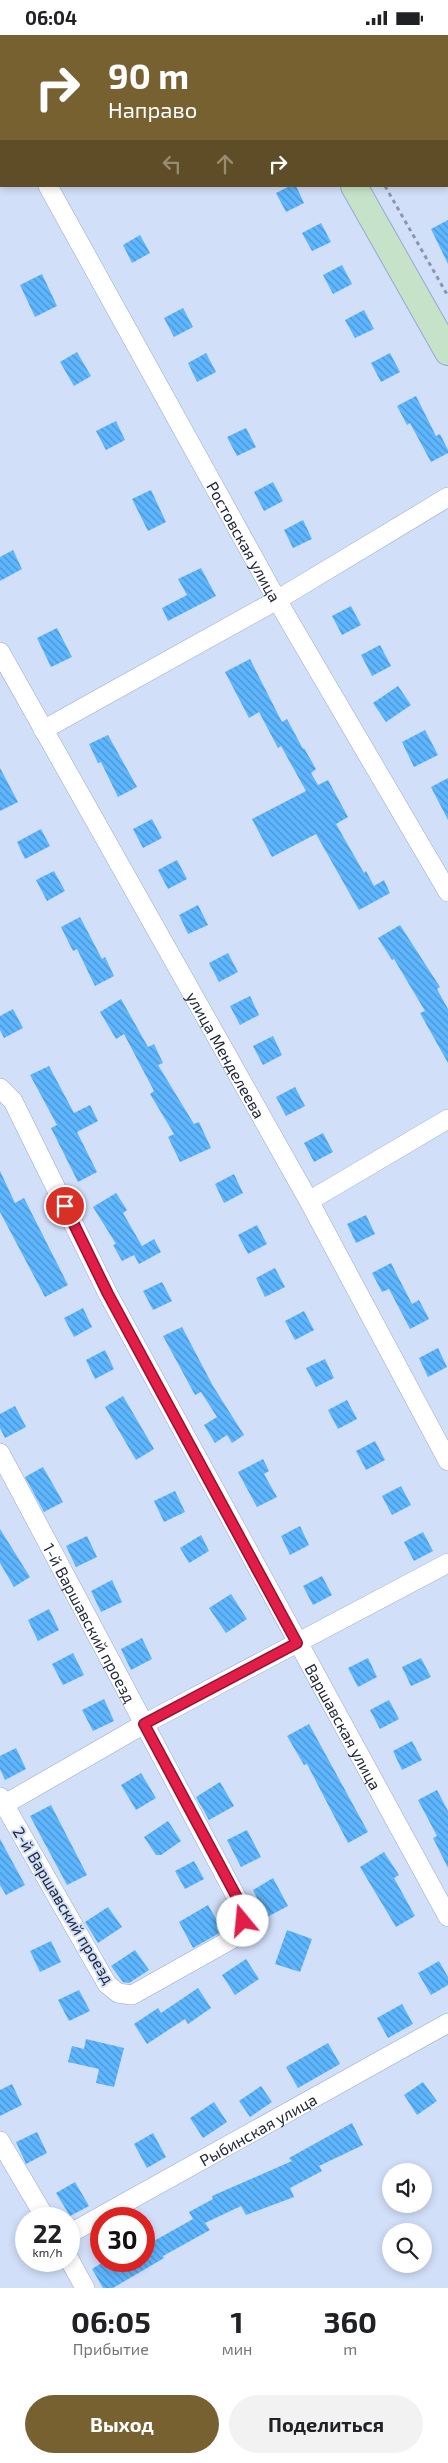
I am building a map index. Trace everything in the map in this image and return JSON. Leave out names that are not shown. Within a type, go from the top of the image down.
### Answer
[{"type":"main road","points":[[355,187],[448,352]]},
{"type":"street","name":"Ростовская улица","points":[[49,187],[277,600],[448,892]]},
{"type":"street","points":[[43,730],[277,600],[448,497]]},
{"type":"street","name":"улица Менделеева","points":[[0,652],[309,1201],[448,1461]]},
{"type":"street","name":"Варшавская улица","points":[[0,1088],[14,1101],[108,1294],[448,1917]]},
{"type":"street","points":[[309,1201],[448,1119]]},
{"type":"street","name":"1-й Варшавский проезд","points":[[0,1453],[240,1903],[243,1921],[232,1939],[191,1961]]},
{"type":"street","points":[[1,1803],[144,1724],[448,1563]]},
{"type":"street","name":"2-й Варшавский проезд","points":[[1,1803],[107,1984],[118,1993],[132,1995],[191,1961]]},
{"type":"street","name":"Рыбинская улица","points":[[80,2228],[448,2023]]},
{"type":"street","points":[[0,2141],[39,2207]]},
{"type":"street","points":[[76,2272],[84,2288]]},
{"type":"path","points":[[386,187],[448,296]]},
{"type":"building","points":[[288,187],[296,187],[304,203],[286,212],[276,193]]},
{"type":"building","points":[[448,220],[448,264],[431,229]]},
{"type":"building","points":[[321,223],[331,242],[312,251],[302,233]]},
{"type":"building","points":[[140,235],[150,253],[132,263],[123,245]]},
{"type":"building","points":[[342,265],[352,284],[333,294],[323,275]]},
{"type":"building","points":[[42,274],[57,306],[35,317],[20,285]]},
{"type":"building","points":[[183,308],[193,327],[174,337],[164,318]]},
{"type":"building","points":[[364,310],[374,329],[355,338],[345,320]]},
{"type":"building","points":[[77,352],[91,376],[74,386],[60,362]]},
{"type":"building","points":[[206,353],[216,372],[197,382],[188,363]]},
{"type":"building","points":[[390,353],[400,372],[381,382],[371,363]]},
{"type":"building","points":[[416,396],[436,436],[440,434],[448,450],[448,453],[431,462],[410,423],[407,425],[397,406]]},
{"type":"building","points":[[116,421],[125,440],[106,450],[96,431]]},
{"type":"building","points":[[246,428],[256,447],[237,456],[227,437]]},
{"type":"building","points":[[273,482],[283,501],[264,511],[254,492]]},
{"type":"building","points":[[151,490],[166,522],[148,531],[132,499]]},
{"type":"building","points":[[303,520],[312,539],[293,548],[284,530]]},
{"type":"building","points":[[13,550],[22,569],[0,581],[0,557]]},
{"type":"building","points":[[201,568],[216,596],[168,621],[162,608],[187,595],[178,579]]},
{"type":"building","points":[[351,606],[361,625],[342,635],[332,616]]},
{"type":"building","points":[[57,628],[72,657],[51,667],[37,638]]},
{"type":"building","points":[[380,645],[391,666],[372,676],[361,655]]},
{"type":"building","points":[[250,659],[282,722],[287,719],[316,769],[311,773],[318,785],[328,780],[348,817],[336,824],[364,873],[366,871],[374,886],[384,880],[390,893],[359,910],[316,834],[272,857],[252,819],[306,791],[281,746],[278,748],[259,712],[249,718],[225,672]]},
{"type":"building","points":[[398,686],[411,705],[386,722],[373,703]]},
{"type":"building","points":[[425,730],[438,755],[414,767],[402,742]]},
{"type":"building","points":[[108,735],[137,787],[118,797],[101,762],[98,763],[89,744]]},
{"type":"building","points":[[0,768],[18,802],[0,811]]},
{"type":"building","points":[[448,778],[448,820],[431,787]]},
{"type":"building","points":[[152,819],[162,838],[143,848],[133,829]]},
{"type":"building","points":[[41,829],[50,846],[25,859],[17,842]]},
{"type":"building","points":[[177,860],[187,879],[168,889],[158,870]]},
{"type":"building","points":[[54,871],[65,891],[47,901],[36,880]]},
{"type":"building","points":[[198,905],[208,925],[188,934],[179,915]]},
{"type":"building","points":[[80,917],[102,959],[105,957],[114,976],[95,986],[77,949],[73,951],[61,927]]},
{"type":"building","points":[[400,925],[440,987],[437,989],[448,1009],[448,1063],[420,1013],[425,1011],[394,959],[392,960],[378,938]]},
{"type":"building","points":[[228,953],[238,972],[219,982],[209,963]]},
{"type":"building","points":[[250,996],[259,1015],[240,1025],[230,1006]]},
{"type":"building","points":[[121,999],[148,1047],[154,1044],[163,1063],[158,1065],[194,1124],[199,1122],[211,1148],[180,1162],[168,1137],[174,1134],[150,1094],[154,1091],[124,1034],[116,1039],[100,1012]]},
{"type":"building","points":[[13,1009],[23,1028],[4,1038],[0,1030],[0,1016]]},
{"type":"building","points":[[273,1036],[282,1055],[263,1065],[253,1046]]},
{"type":"building","points":[[49,1066],[74,1113],[90,1105],[98,1121],[77,1132],[97,1172],[78,1182],[51,1128],[57,1125],[30,1075]]},
{"type":"building","points":[[295,1087],[305,1106],[286,1116],[276,1097]]},
{"type":"building","points":[[323,1133],[333,1152],[314,1162],[304,1143]]},
{"type":"building","points":[[0,1171],[15,1203],[24,1198],[68,1285],[45,1297],[0,1212]]},
{"type":"building","points":[[234,1174],[243,1193],[224,1203],[215,1184]]},
{"type":"building","points":[[116,1193],[127,1210],[123,1213],[142,1246],[154,1239],[161,1252],[139,1264],[134,1255],[122,1261],[113,1245],[116,1244],[93,1207]]},
{"type":"building","points":[[366,1215],[375,1234],[356,1243],[347,1224]]},
{"type":"building","points":[[257,1225],[267,1244],[248,1254],[238,1235]]},
{"type":"building","points":[[391,1263],[412,1304],[419,1300],[429,1319],[410,1329],[389,1289],[382,1292],[372,1273]]},
{"type":"building","points":[[275,1268],[285,1287],[265,1297],[256,1278]]},
{"type":"building","points":[[162,1282],[172,1301],[153,1310],[143,1291]]},
{"type":"building","points":[[83,1308],[92,1327],[74,1337],[64,1318]]},
{"type":"building","points":[[304,1311],[314,1330],[295,1340],[285,1321]]},
{"type":"building","points":[[182,1327],[213,1386],[244,1435],[232,1443],[227,1435],[215,1443],[204,1425],[217,1417],[201,1392],[195,1395],[163,1336]]},
{"type":"building","points":[[438,1348],[447,1367],[428,1377],[419,1358]]},
{"type":"building","points":[[105,1350],[114,1369],[95,1379],[86,1360]]},
{"type":"building","points":[[325,1359],[334,1378],[316,1387],[306,1368]]},
{"type":"building","points":[[123,1396],[154,1449],[136,1460],[105,1407]]},
{"type":"building","points":[[347,1400],[357,1419],[338,1429],[328,1410]]},
{"type":"building","points":[[15,1406],[26,1427],[5,1438],[0,1428],[0,1414]]},
{"type":"building","points":[[375,1441],[385,1460],[366,1470],[356,1451]]},
{"type":"building","points":[[263,1459],[269,1471],[264,1474],[277,1497],[257,1507],[238,1472]]},
{"type":"building","points":[[43,1467],[63,1502],[44,1512],[25,1477]]},
{"type":"building","points":[[401,1486],[411,1505],[392,1515],[382,1496]]},
{"type":"building","points":[[175,1491],[185,1512],[164,1522],[154,1501]]},
{"type":"building","points":[[300,1526],[309,1545],[290,1555],[281,1536]]},
{"type":"building","points":[[0,1529],[30,1577],[14,1587],[0,1563]]},
{"type":"building","points":[[423,1532],[433,1551],[414,1561],[404,1542]]},
{"type":"building","points":[[201,1535],[209,1551],[189,1563],[180,1548]]},
{"type":"building","points":[[87,1536],[97,1557],[76,1567],[66,1546]]},
{"type":"building","points":[[322,1576],[332,1595],[313,1605],[303,1586]]},
{"type":"building","points":[[112,1580],[122,1602],[101,1612],[91,1591]]},
{"type":"building","points":[[231,1594],[247,1619],[226,1633],[209,1608]]},
{"type":"building","points":[[49,1609],[59,1630],[38,1641],[28,1620]]},
{"type":"building","points":[[142,1638],[152,1659],[131,1670],[121,1649]]},
{"type":"building","points":[[73,1653],[84,1675],[63,1685],[52,1664]]},
{"type":"building","points":[[368,1658],[377,1677],[358,1687],[348,1668]]},
{"type":"building","points":[[421,1658],[431,1677],[411,1686],[402,1667]]},
{"type":"building","points":[[104,1699],[114,1721],[93,1731],[82,1710]]},
{"type":"building","points":[[389,1700],[399,1719],[380,1729],[370,1710]]},
{"type":"building","points":[[309,1724],[368,1832],[348,1843],[307,1764],[304,1765],[287,1736]]},
{"type":"building","points":[[412,1741],[422,1760],[402,1770],[393,1751]]},
{"type":"building","points":[[16,1748],[26,1769],[5,1780],[0,1769],[0,1756]]},
{"type":"building","points":[[141,1773],[156,1798],[136,1810],[121,1785]]},
{"type":"building","points":[[220,1782],[234,1806],[209,1820],[196,1797]]},
{"type":"building","points":[[437,1790],[448,1811],[448,1868],[433,1838],[437,1836],[418,1800]]},
{"type":"building","points":[[51,1805],[87,1875],[67,1885],[30,1816]]},
{"type":"building","points":[[168,1821],[181,1841],[161,1855],[156,1855],[144,1837]]},
{"type":"building","points":[[247,1830],[261,1857],[241,1867],[227,1840]]},
{"type":"building","points":[[0,1839],[25,1885],[6,1895],[0,1885]]},
{"type":"building","points":[[384,1852],[399,1875],[394,1878],[415,1916],[396,1927],[360,1867]]},
{"type":"building","points":[[194,1861],[204,1879],[185,1889],[175,1871]]},
{"type":"building","points":[[273,1878],[288,1906],[267,1917],[253,1890]]},
{"type":"building","points":[[208,1905],[223,1931],[193,1948],[179,1922]]},
{"type":"building","points":[[108,1907],[122,1927],[98,1943],[85,1922]]},
{"type":"building","points":[[287,1930],[312,1939],[300,1972],[275,1964]]},
{"type":"building","points":[[51,1941],[61,1962],[40,1972],[30,1951]]},
{"type":"building","points":[[135,1950],[149,1970],[129,1983],[123,1982],[111,1966]]},
{"type":"building","points":[[246,1959],[259,1979],[235,1995],[222,1975]]},
{"type":"building","points":[[439,1961],[448,1977],[448,1985],[431,1995],[418,1973]]},
{"type":"building","points":[[198,1988],[211,2008],[188,2024],[185,2019],[147,2044],[134,2024],[158,2008],[161,2013]]},
{"type":"building","points":[[79,1990],[90,2011],[69,2021],[58,2000]]},
{"type":"building","points":[[402,2004],[413,2024],[388,2038],[377,2018]]},
{"type":"building","points":[[86,2039],[124,2048],[114,2087],[96,2083],[99,2069],[68,2062],[72,2046],[84,2049]]},
{"type":"building","points":[[328,2043],[340,2064],[298,2088],[286,2067]]},
{"type":"building","points":[[423,2082],[437,2101],[417,2115],[404,2095]]},
{"type":"building","points":[[12,2084],[22,2105],[0,2116],[0,2090]]},
{"type":"building","points":[[261,2086],[272,2102],[250,2117],[239,2101]]},
{"type":"building","points":[[214,2102],[227,2122],[203,2138],[190,2118]]},
{"type":"building","points":[[352,2123],[363,2145],[319,2166],[322,2171],[290,2188],[294,2197],[246,2215],[241,2206],[205,2223],[210,2230],[163,2256],[164,2258],[155,2263],[155,2240],[193,2219],[189,2212],[213,2199],[212,2196],[292,2161],[289,2158]]},
{"type":"building","points":[[37,2132],[47,2153],[26,2164],[16,2142]]},
{"type":"building","points":[[153,2133],[166,2157],[147,2168],[134,2144]]},
{"type":"building","points":[[75,2182],[89,2206],[80,2211],[80,2207],[65,2207],[56,2193]]},
{"type":"building","points":[[94,2272],[140,2272],[113,2288],[103,2288]]},
{"type":"route","points":[[65,1206],[108,1294],[297,1643],[144,1724],[240,1903],[243,1921]]}]
